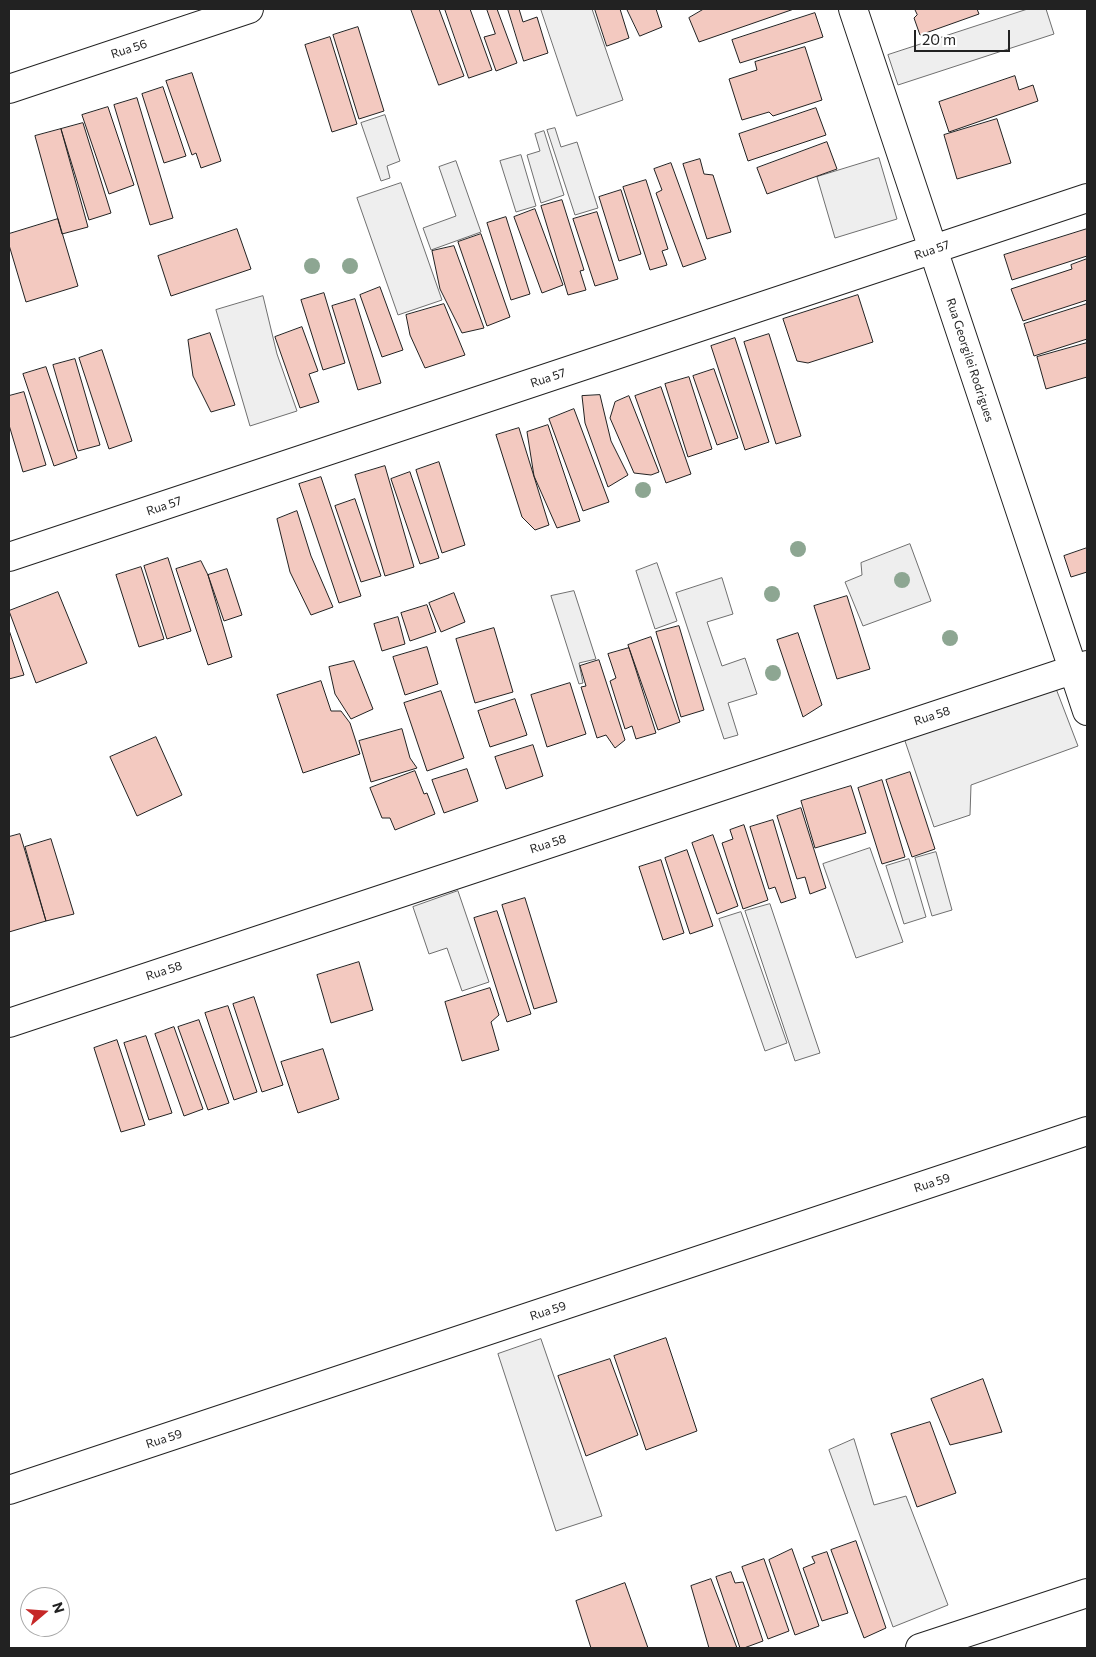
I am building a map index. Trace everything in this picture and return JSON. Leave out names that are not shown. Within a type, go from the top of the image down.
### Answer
[{"type":"street","name":"Rua 56","points":[[9,89],[249,9]]},
{"type":"street","name":"Rua Georgilei Rodrigues","points":[[853,9],[934,250],[1080,667],[1087,711]]},
{"type":"street","name":"Rua 57","points":[[9,557],[1087,198]]},
{"type":"street","name":"Rua 58","points":[[9,1023],[1080,667]]},
{"type":"street","name":"Rua 59","points":[[9,1490],[1087,1131]]},
{"type":"street","points":[[920,1648],[1087,1593]]},
{"type":"shaded area","points":[[541,9],[592,9],[623,100],[577,116]]},
{"type":"shaded area","points":[[1028,9],[1046,9],[1054,34],[898,85],[888,55]]},
{"type":"shaded area","points":[[385,115],[400,161],[387,166],[390,178],[381,181],[361,123]]},
{"type":"shaded area","points":[[555,128],[561,147],[577,142],[598,208],[575,215],[547,130]]},
{"type":"shaded area","points":[[544,131],[564,195],[541,203],[527,155],[540,151],[535,134]]},
{"type":"shaded area","points":[[521,155],[536,206],[516,212],[500,161]]},
{"type":"shaded area","points":[[879,158],[897,219],[835,238],[817,177]]},
{"type":"shaded area","points":[[456,161],[481,232],[431,250],[423,228],[456,216],[439,167]]},
{"type":"shaded area","points":[[401,183],[442,300],[398,315],[357,198]]},
{"type":"shaded area","points":[[263,296],[277,354],[297,411],[250,426],[216,310]]},
{"type":"shaded area","points":[[910,544],[931,601],[863,626],[845,582],[862,575],[861,563]]},
{"type":"shaded area","points":[[657,563],[677,621],[655,629],[636,571]]},
{"type":"shaded area","points":[[722,578],[733,614],[707,622],[722,666],[745,658],[757,694],[728,703],[738,735],[724,739],[676,593]]},
{"type":"shaded area","points":[[574,591],[596,659],[579,663],[583,683],[579,684],[551,596]]},
{"type":"shaded area","points":[[1055,686],[1078,746],[971,785],[970,815],[934,827],[903,735]]},
{"type":"shaded area","points":[[870,848],[903,942],[856,958],[823,864]]},
{"type":"shaded area","points":[[936,852],[952,910],[932,916],[915,858]]},
{"type":"shaded area","points":[[909,859],[926,917],[904,924],[886,866]]},
{"type":"shaded area","points":[[458,891],[489,982],[462,991],[447,948],[429,954],[413,907]]},
{"type":"shaded area","points":[[770,904],[820,1053],[795,1061],[745,911]]},
{"type":"shaded area","points":[[741,912],[787,1043],[765,1051],[719,919]]},
{"type":"shaded area","points":[[541,1339],[602,1516],[556,1531],[498,1354]]},
{"type":"shaded area","points":[[854,1439],[874,1505],[906,1496],[948,1605],[893,1627],[829,1450]]},
{"type":"building","points":[[411,9],[439,9],[464,76],[439,85]]},
{"type":"building","points":[[445,9],[470,9],[492,70],[469,78]]},
{"type":"building","points":[[487,9],[497,9],[517,63],[496,71],[484,37],[495,34]]},
{"type":"building","points":[[508,9],[519,9],[523,22],[537,17],[548,53],[524,61]]},
{"type":"building","points":[[595,9],[620,9],[629,38],[607,46]]},
{"type":"building","points":[[627,9],[656,9],[662,27],[640,36]]},
{"type":"building","points":[[704,9],[794,9],[699,42],[689,18]]},
{"type":"building","points":[[915,9],[977,9],[979,14],[920,35],[914,18],[917,15]]},
{"type":"building","points":[[815,13],[823,37],[740,63],[732,40]]},
{"type":"building","points":[[358,27],[384,111],[359,119],[333,35]]},
{"type":"building","points":[[330,37],[357,124],[332,132],[305,45]]},
{"type":"building","points":[[805,47],[822,100],[773,116],[769,112],[742,120],[729,79],[757,70],[755,62]]},
{"type":"building","points":[[192,73],[221,161],[201,168],[196,153],[192,155],[166,81]]},
{"type":"building","points":[[1015,76],[1019,90],[1033,85],[1038,101],[949,132],[939,102]]},
{"type":"building","points":[[163,87],[186,156],[164,163],[142,94]]},
{"type":"building","points":[[137,98],[173,218],[150,225],[114,105]]},
{"type":"building","points":[[108,107],[134,185],[109,194],[82,115]]},
{"type":"building","points":[[816,108],[826,135],[748,161],[739,134]]},
{"type":"building","points":[[997,119],[1011,163],[957,179],[944,135]]},
{"type":"building","points":[[83,123],[111,213],[89,220],[61,129]]},
{"type":"building","points":[[61,129],[88,227],[62,234],[35,136]]},
{"type":"building","points":[[827,142],[837,169],[767,194],[757,168]]},
{"type":"building","points":[[700,159],[704,174],[713,175],[731,232],[707,239],[683,164]]},
{"type":"building","points":[[671,163],[706,259],[683,267],[656,193],[662,190],[654,169]]},
{"type":"building","points":[[646,180],[668,249],[662,251],[667,265],[650,270],[623,187]]},
{"type":"building","points":[[621,190],[641,254],[619,261],[599,197]]},
{"type":"building","points":[[562,200],[584,270],[580,271],[586,290],[568,295],[541,206]]},
{"type":"building","points":[[535,209],[563,285],[542,293],[514,217]]},
{"type":"building","points":[[597,212],[618,279],[595,286],[573,219]]},
{"type":"building","points":[[506,217],[530,294],[511,300],[487,223]]},
{"type":"building","points":[[58,219],[78,286],[26,302],[9,245],[9,234]]},
{"type":"building","points":[[237,229],[251,269],[171,296],[158,256]]},
{"type":"building","points":[[1087,229],[1087,256],[1012,280],[1004,255]]},
{"type":"building","points":[[481,234],[510,317],[487,326],[458,242]]},
{"type":"building","points":[[454,246],[484,328],[462,333],[440,289],[432,251]]},
{"type":"building","points":[[1087,259],[1087,300],[1023,321],[1011,289],[1072,269],[1071,265]]},
{"type":"building","points":[[380,287],[403,350],[382,357],[360,295]]},
{"type":"building","points":[[324,293],[345,363],[323,370],[301,300]]},
{"type":"building","points":[[858,295],[873,342],[808,363],[797,361],[783,319]]},
{"type":"building","points":[[355,299],[381,383],[358,390],[332,306]]},
{"type":"building","points":[[444,304],[465,355],[425,368],[410,335],[406,315]]},
{"type":"building","points":[[1087,304],[1087,339],[1034,356],[1024,324]]},
{"type":"building","points":[[302,327],[318,371],[309,374],[319,402],[300,408],[275,337]]},
{"type":"building","points":[[210,333],[235,405],[211,412],[193,376],[188,340]]},
{"type":"building","points":[[769,334],[801,436],[776,444],[744,342]]},
{"type":"building","points":[[735,338],[769,442],[745,450],[711,346]]},
{"type":"building","points":[[1087,343],[1087,377],[1046,389],[1037,357]]},
{"type":"building","points":[[102,350],[132,441],[109,449],[79,358]]},
{"type":"building","points":[[75,359],[100,445],[78,451],[53,365]]},
{"type":"building","points":[[46,367],[77,458],[54,466],[23,374]]},
{"type":"building","points":[[714,369],[738,438],[717,445],[693,376]]},
{"type":"building","points":[[689,377],[712,449],[688,457],[665,384]]},
{"type":"building","points":[[661,387],[691,474],[666,483],[635,396]]},
{"type":"building","points":[[24,392],[46,465],[23,472],[9,425],[9,396]]},
{"type":"building","points":[[600,395],[611,441],[628,475],[608,487],[585,423],[582,396]]},
{"type":"building","points":[[629,396],[659,472],[651,475],[634,473],[610,418],[615,402]]},
{"type":"building","points":[[574,409],[609,502],[583,511],[549,419]]},
{"type":"building","points":[[548,425],[580,521],[557,528],[534,476],[527,432]]},
{"type":"building","points":[[519,428],[549,525],[535,530],[522,517],[496,435]]},
{"type":"building","points":[[439,462],[465,545],[442,553],[416,470]]},
{"type":"building","points":[[385,466],[414,567],[385,576],[355,475]]},
{"type":"building","points":[[410,472],[439,558],[420,564],[391,479]]},
{"type":"building","points":[[321,477],[361,596],[339,603],[299,484]]},
{"type":"building","points":[[355,499],[381,576],[361,582],[335,506]]},
{"type":"building","points":[[297,511],[311,556],[333,607],[311,615],[290,572],[277,519]]},
{"type":"building","points":[[1087,548],[1087,572],[1071,577],[1064,556]]},
{"type":"building","points":[[168,558],[191,631],[167,639],[144,566]]},
{"type":"building","points":[[201,561],[208,575],[232,657],[208,665],[176,569]]},
{"type":"building","points":[[141,567],[164,639],[139,647],[116,575]]},
{"type":"building","points":[[227,569],[242,615],[224,621],[208,575]]},
{"type":"building","points":[[58,592],[87,663],[36,683],[9,611]]},
{"type":"building","points":[[454,593],[465,622],[441,632],[429,603]]},
{"type":"building","points":[[847,596],[870,669],[837,679],[814,606]]},
{"type":"building","points":[[427,605],[436,632],[410,641],[401,613]]},
{"type":"building","points":[[398,617],[405,644],[382,651],[374,624]]},
{"type":"building","points":[[679,626],[704,710],[681,717],[656,632]]},
{"type":"building","points":[[494,628],[513,692],[475,703],[456,639]]},
{"type":"building","points":[[9,630],[24,675],[9,679]]},
{"type":"building","points":[[798,633],[822,705],[803,717],[777,640]]},
{"type":"building","points":[[651,637],[680,722],[658,730],[628,645]]},
{"type":"building","points":[[427,647],[438,684],[405,695],[393,657]]},
{"type":"building","points":[[629,648],[656,733],[636,739],[632,726],[625,729],[610,681],[616,678],[608,654]]},
{"type":"building","points":[[599,660],[625,740],[615,748],[606,735],[597,738],[581,687],[586,686],[580,666]]},
{"type":"building","points":[[354,661],[373,709],[351,719],[335,694],[329,667]]},
{"type":"building","points":[[321,681],[331,711],[341,711],[350,723],[360,754],[303,773],[277,695]]},
{"type":"building","points":[[570,683],[586,734],[547,747],[531,695]]},
{"type":"building","points":[[441,691],[464,758],[427,771],[404,703]]},
{"type":"building","points":[[515,699],[527,735],[490,747],[478,711]]},
{"type":"building","points":[[402,729],[410,758],[417,768],[371,782],[359,741]]},
{"type":"building","points":[[156,737],[182,795],[137,816],[110,757]]},
{"type":"building","points":[[533,745],[543,776],[506,789],[495,757]]},
{"type":"building","points":[[467,769],[478,801],[444,813],[432,780]]},
{"type":"building","points":[[415,771],[424,794],[427,793],[435,814],[395,830],[390,818],[382,818],[370,788]]},
{"type":"building","points":[[910,772],[935,849],[912,857],[886,780]]},
{"type":"building","points":[[882,780],[905,857],[882,864],[858,788]]},
{"type":"building","points":[[851,786],[866,833],[815,848],[801,801]]},
{"type":"building","points":[[801,808],[826,888],[810,894],[805,877],[797,879],[777,816]]},
{"type":"building","points":[[773,820],[796,898],[781,903],[775,887],[769,889],[750,827]]},
{"type":"building","points":[[744,825],[768,900],[743,909],[722,843],[733,839],[730,830]]},
{"type":"building","points":[[20,834],[46,921],[9,932],[9,837]]},
{"type":"building","points":[[713,835],[738,906],[717,914],[692,843]]},
{"type":"building","points":[[51,839],[74,914],[46,921],[25,847]]},
{"type":"building","points":[[687,850],[713,926],[690,934],[665,858]]},
{"type":"building","points":[[661,860],[684,933],[663,940],[639,867]]},
{"type":"building","points":[[525,898],[557,1002],[534,1009],[502,905]]},
{"type":"building","points":[[497,911],[531,1014],[507,1022],[474,918]]},
{"type":"building","points":[[359,962],[373,1010],[331,1023],[317,975]]},
{"type":"building","points":[[490,988],[499,1015],[491,1022],[499,1050],[462,1061],[445,1002]]},
{"type":"building","points":[[254,997],[283,1085],[262,1092],[233,1004]]},
{"type":"building","points":[[228,1006],[257,1092],[234,1100],[205,1013]]},
{"type":"building","points":[[199,1020],[229,1103],[208,1110],[178,1027]]},
{"type":"building","points":[[174,1027],[203,1109],[184,1116],[155,1034]]},
{"type":"building","points":[[146,1036],[172,1113],[149,1120],[124,1043]]},
{"type":"building","points":[[117,1040],[145,1125],[121,1132],[94,1048]]},
{"type":"building","points":[[323,1049],[339,1099],[298,1113],[281,1062]]},
{"type":"building","points":[[666,1338],[697,1431],[646,1450],[614,1356]]},
{"type":"building","points":[[610,1359],[638,1435],[586,1456],[558,1376]]},
{"type":"building","points":[[983,1379],[1002,1432],[950,1445],[931,1399]]},
{"type":"building","points":[[930,1422],[956,1493],[917,1507],[891,1434]]},
{"type":"building","points":[[856,1541],[886,1628],[864,1638],[831,1550]]},
{"type":"building","points":[[792,1549],[819,1626],[795,1635],[769,1560]]},
{"type":"building","points":[[827,1552],[848,1613],[822,1621],[803,1568],[815,1563],[812,1557]]},
{"type":"building","points":[[764,1559],[789,1631],[768,1639],[742,1567]]},
{"type":"building","points":[[731,1572],[735,1583],[743,1582],[763,1641],[744,1648],[740,1648],[716,1577]]},
{"type":"building","points":[[711,1579],[737,1648],[709,1648],[691,1586]]},
{"type":"building","points":[[625,1583],[648,1648],[591,1648],[576,1601]]}]
